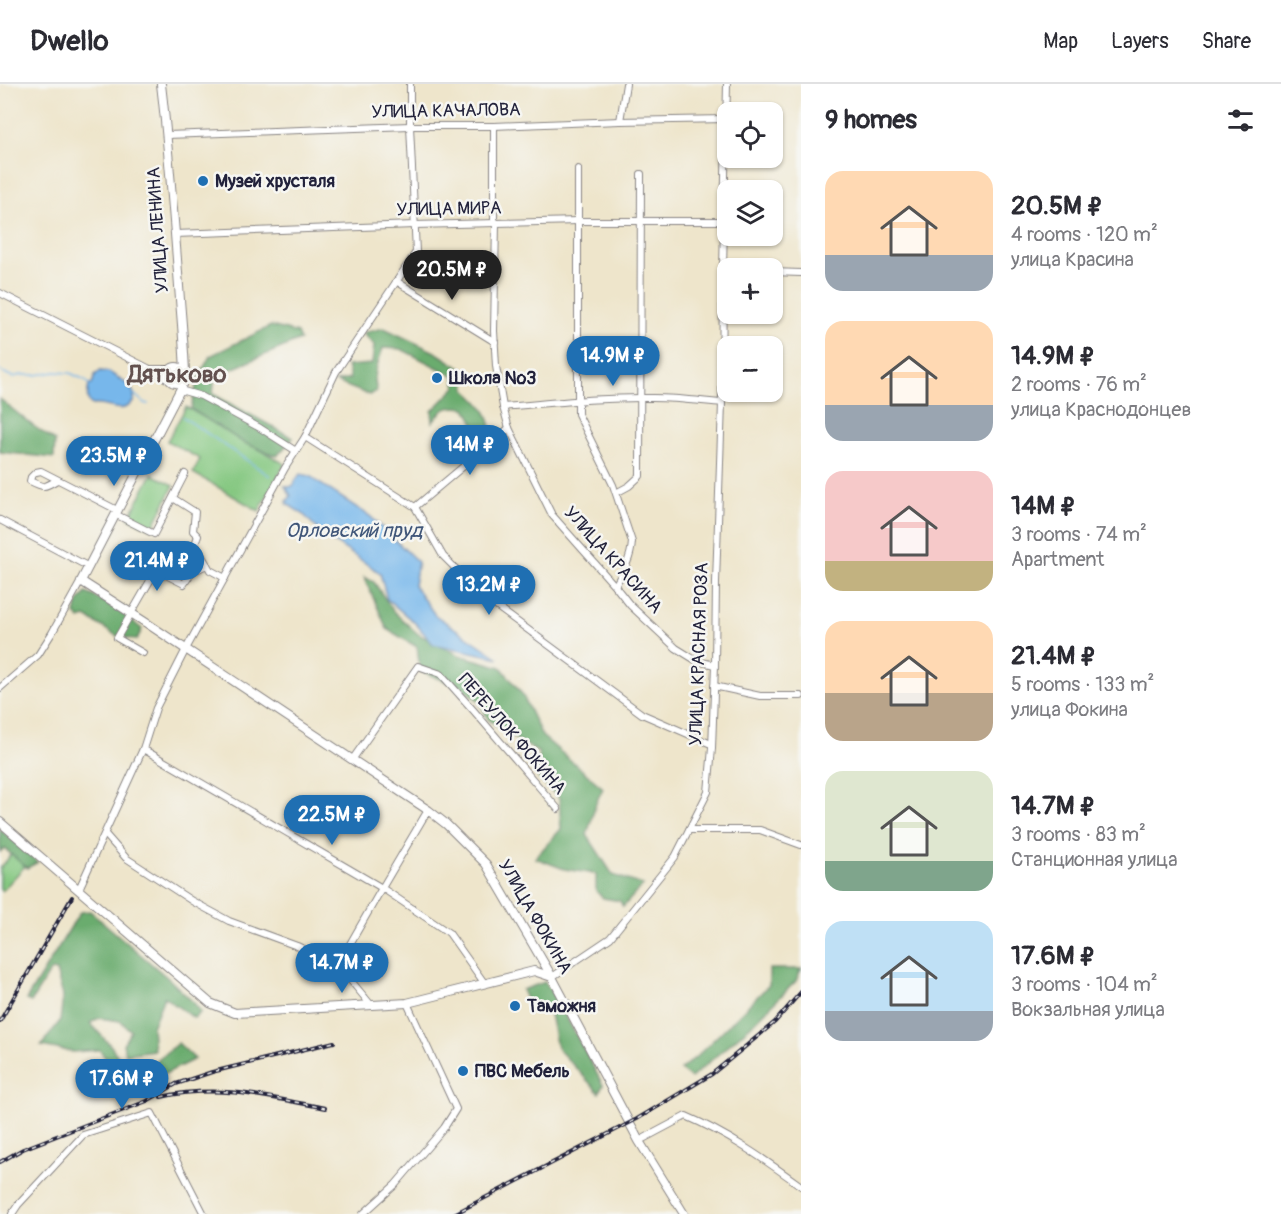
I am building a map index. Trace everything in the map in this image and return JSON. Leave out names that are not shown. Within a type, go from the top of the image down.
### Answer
[{"type":"main road","name":"УЛИЦА ЛЕНИНА","points":[[81,581],[180,390],[184,376],[184,343],[163,84]]},
{"type":"main road","points":[[172,405],[172,382],[168,376],[184,343]]},
{"type":"main road","points":[[172,368],[180,367],[184,376],[177,383],[172,382]]},
{"type":"main road","name":"УЛИЦА ФОКИНА","points":[[81,581],[428,810],[454,831],[486,864],[552,977],[639,1141],[684,1214]]},
{"type":"street","points":[[79,889],[143,749],[156,708],[186,649],[304,437],[336,372],[416,252],[410,84]]},
{"type":"street","points":[[620,121],[626,84]]},
{"type":"street","name":"УЛИЦА КРАСНАЯ РОЗА","points":[[726,102],[727,84]]},
{"type":"street","name":"УЛИЦА КАЧАЛОВА","points":[[167,135],[410,126],[494,126],[717,119]]},
{"type":"street","name":"УЛИЦА КРАСИНА","points":[[494,126],[496,366],[509,428],[552,515],[630,605],[676,648],[697,661],[715,665]]},
{"type":"street","points":[[578,169],[578,414],[616,493],[632,542],[632,552],[615,586]]},
{"type":"street","points":[[616,493],[629,486],[640,476],[641,174]]},
{"type":"street","name":"УЛИЦА МИРА","points":[[175,234],[578,221],[717,221]]},
{"type":"street","points":[[783,272],[801,273]]},
{"type":"street","points":[[396,281],[495,342]]},
{"type":"street","points":[[0,293],[172,382]]},
{"type":"street","name":"УЛИЦА КРАСНАЯ РОЗА","points":[[552,977],[610,938],[675,857],[708,792],[715,665],[724,324]]},
{"type":"street","points":[[148,368],[172,368]]},
{"type":"street","points":[[180,390],[201,396],[260,428],[296,451]]},
{"type":"street","points":[[503,407],[640,398],[722,403]]},
{"type":"street","points":[[415,507],[509,428]]},
{"type":"street","points":[[304,437],[415,507],[443,556],[484,598],[642,714],[711,744]]},
{"type":"street","points":[[57,480],[78,489],[154,534],[185,474]]},
{"type":"street","points":[[173,498],[195,512],[193,531],[198,536],[195,544],[210,570],[225,578]]},
{"type":"street","points":[[0,520],[89,567]]},
{"type":"street","points":[[143,653],[117,638],[151,579],[166,575],[183,584],[192,572],[207,565]]},
{"type":"street","name":"УЛИЦА ЛЕНИНА","points":[[0,688],[38,655],[81,581]]},
{"type":"street","name":"ПЕРЕУЛОК ФОКИНА","points":[[352,760],[418,666],[441,674],[558,809]]},
{"type":"street","points":[[714,686],[760,696],[801,696]]},
{"type":"street","points":[[143,749],[382,888],[449,933],[485,984]]},
{"type":"street","points":[[338,966],[428,810]]},
{"type":"street","points":[[0,822],[210,1003],[235,1013],[406,1003],[534,972],[552,977]]},
{"type":"street","points":[[689,830],[760,830],[801,845]]},
{"type":"street","points":[[105,834],[126,858],[192,901],[229,921],[297,946],[338,966],[371,1005]]},
{"type":"street","points":[[363,1214],[395,1185],[444,1128],[456,1109],[406,1003]]},
{"type":"street","points":[[12,1214],[83,1135],[152,1113],[204,1214]]},
{"type":"street","points":[[639,1141],[686,1116],[738,1143],[801,1186]]},
{"type":"green space","points":[[271,326],[297,333],[300,340],[215,376],[213,394],[293,438],[277,456],[244,443],[191,409],[198,378],[210,356]]},
{"type":"green space","points":[[384,328],[437,353],[465,371],[466,390],[484,410],[493,435],[481,437],[466,408],[447,409],[440,413],[433,422],[432,411],[456,387],[454,376],[401,349],[383,348],[375,375],[377,391],[369,395],[336,382],[350,379],[347,366],[372,364],[374,345],[362,333]]},
{"type":"green space","points":[[0,399],[55,441],[54,458],[0,452]]},
{"type":"green space","points":[[186,407],[285,464],[259,511],[193,473],[200,459],[167,441]]},
{"type":"green space","points":[[152,474],[174,485],[152,529],[129,518]]},
{"type":"green space","points":[[364,577],[374,582],[394,612],[418,634],[459,655],[501,667],[522,694],[542,736],[603,788],[587,835],[613,875],[643,885],[623,907],[620,901],[603,898],[596,891],[596,874],[564,869],[535,858],[561,829],[559,798],[538,778],[539,753],[488,719],[479,701],[463,688],[420,671],[417,647],[387,629]]},
{"type":"green space","points":[[86,593],[108,604],[142,629],[137,640],[117,636],[86,617],[80,619],[75,614],[78,602]]},
{"type":"green space","points":[[0,829],[38,862],[27,868],[5,849],[0,852]]},
{"type":"green space","points":[[13,853],[26,865],[2,891],[0,889],[0,868]]},
{"type":"green space","points":[[90,911],[169,979],[201,1012],[194,1018],[164,997],[152,1027],[154,1050],[125,1054],[123,1044],[131,1031],[120,1021],[99,1018],[90,1023],[111,1046],[126,1069],[138,1075],[178,1043],[195,1059],[128,1092],[100,1050],[73,1052],[41,1046],[60,1021],[63,996],[56,971],[51,970],[31,1002],[26,1000],[80,912]]},
{"type":"green space","points":[[769,969],[801,969],[796,981],[756,1021],[691,1078],[680,1070],[769,985]]},
{"type":"green space","points":[[545,982],[603,1085],[599,1093],[557,1048],[549,1009],[530,1008],[522,990]]},
{"type":"water","points":[[100,371],[109,372],[130,386],[134,394],[134,401],[129,406],[119,409],[90,403],[89,384],[92,384],[95,375]]},
{"type":"water","name":"Орловский пруд","points":[[300,474],[310,476],[370,516],[418,562],[414,585],[435,615],[499,658],[433,644],[416,624],[387,599],[380,573],[321,533],[303,514],[287,504],[291,496],[285,486],[294,485]]},
{"type":"waterway","points":[[0,371],[13,377],[55,372],[70,373],[89,384]]},
{"type":"waterway","points":[[134,394],[148,404]]},
{"type":"waterway","points":[[183,417],[270,476]]},
{"type":"railway","points":[[0,1021],[72,897]]},
{"type":"railway","points":[[454,1214],[637,1119],[712,1074],[775,1022],[801,992]]},
{"type":"railway","points":[[0,1162],[23,1149],[147,1101],[176,1084],[212,1072],[334,1042]]},
{"type":"railway","points":[[161,1097],[183,1093],[224,1092],[264,1096],[325,1108]]},
{"type":"place","name":"Музей хрусталя","points":[[203,181]]},
{"type":"place","name":"Школа №3","points":[[437,378]]},
{"type":"place","name":"Таможня","points":[[515,1006]]},
{"type":"place","name":"ПВС Мебель","points":[[463,1071]]},
{"type":"district","name":"Дятьково","points":[[177,374]]}]
